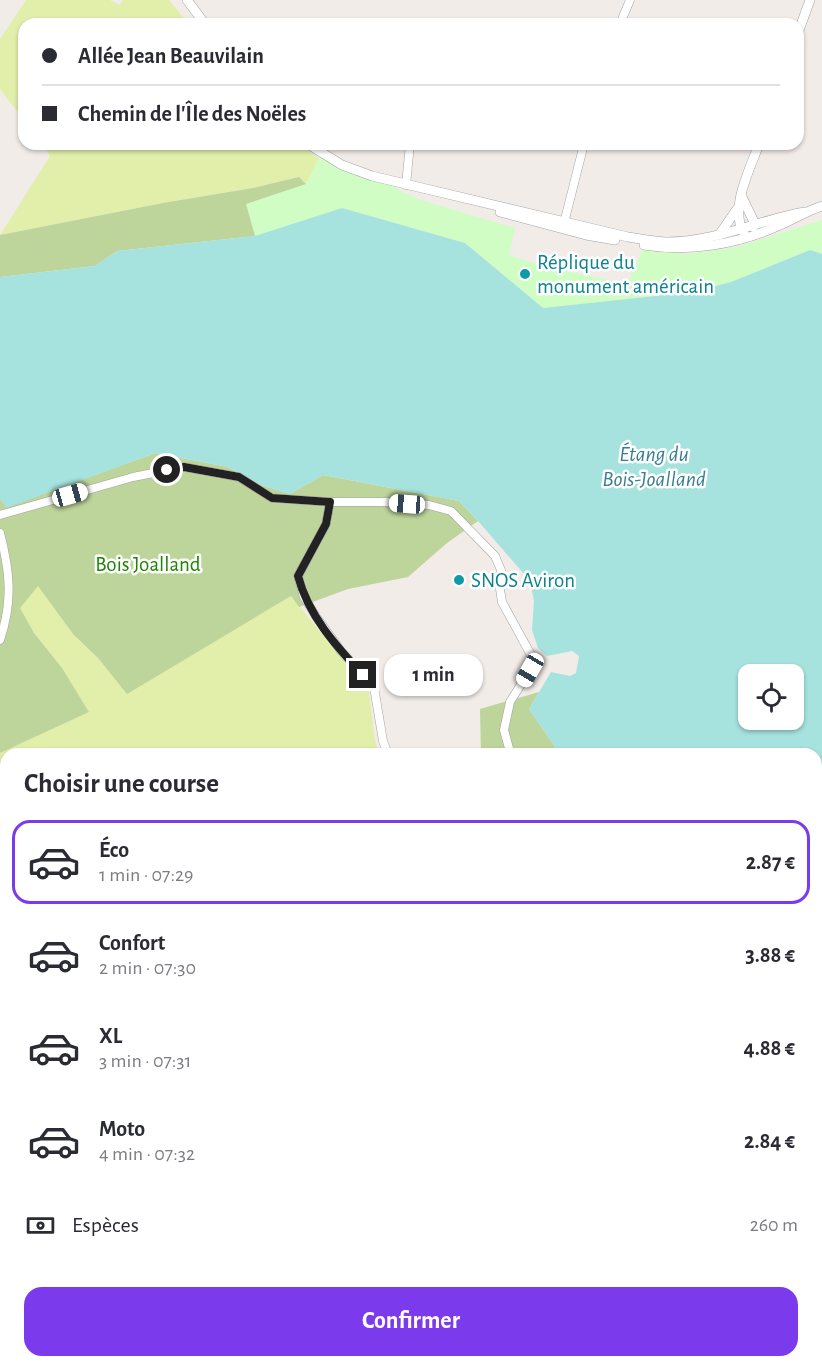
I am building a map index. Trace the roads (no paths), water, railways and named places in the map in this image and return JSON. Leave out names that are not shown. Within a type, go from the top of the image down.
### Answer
[{"type":"street","points":[[187,0],[200,18]]},
{"type":"street","points":[[622,18],[630,0]]},
{"type":"street","points":[[803,18],[810,0]]},
{"type":"street","points":[[318,150],[342,165],[372,176],[563,225]]},
{"type":"street","points":[[406,185],[409,150]]},
{"type":"street","points":[[563,225],[582,150]]},
{"type":"street","points":[[718,240],[738,209],[757,150]]},
{"type":"street","points":[[450,195],[529,220],[665,242],[718,240],[751,231],[754,224],[742,196]]},
{"type":"street","points":[[744,233],[779,226],[822,206]]},
{"type":"street","points":[[738,209],[744,233]]},
{"type":"street","points":[[754,224],[780,216],[805,212]]},
{"type":"street","points":[[0,515],[133,477],[184,467],[239,477],[272,498],[429,505],[450,511],[495,556],[501,570],[502,602],[531,655],[530,670],[510,702],[504,730],[509,748]]},
{"type":"street","points":[[330,502],[326,524],[298,576],[304,597],[317,618],[341,651],[374,687],[386,748]]},
{"type":"street","points":[[0,533],[8,561],[10,595],[7,619],[0,640]]},
{"type":"water","name":"Étang du Bois-Joalland","points":[[342,208],[465,243],[543,308],[693,292],[731,282],[810,250],[822,254],[822,748],[556,748],[529,709],[551,672],[570,676],[576,673],[579,656],[572,651],[547,656],[538,648],[532,630],[534,601],[530,581],[459,501],[323,475],[290,494],[261,485],[228,467],[156,453],[6,508],[0,498],[0,277],[95,266],[117,251],[255,236]]},
{"type":"place","name":"Réplique du monument américain","points":[[525,274]]},
{"type":"place","name":"SNOS Aviron","points":[[459,580]]},
{"type":"park label","name":"Bois Joalland","points":[[148,564]]}]
